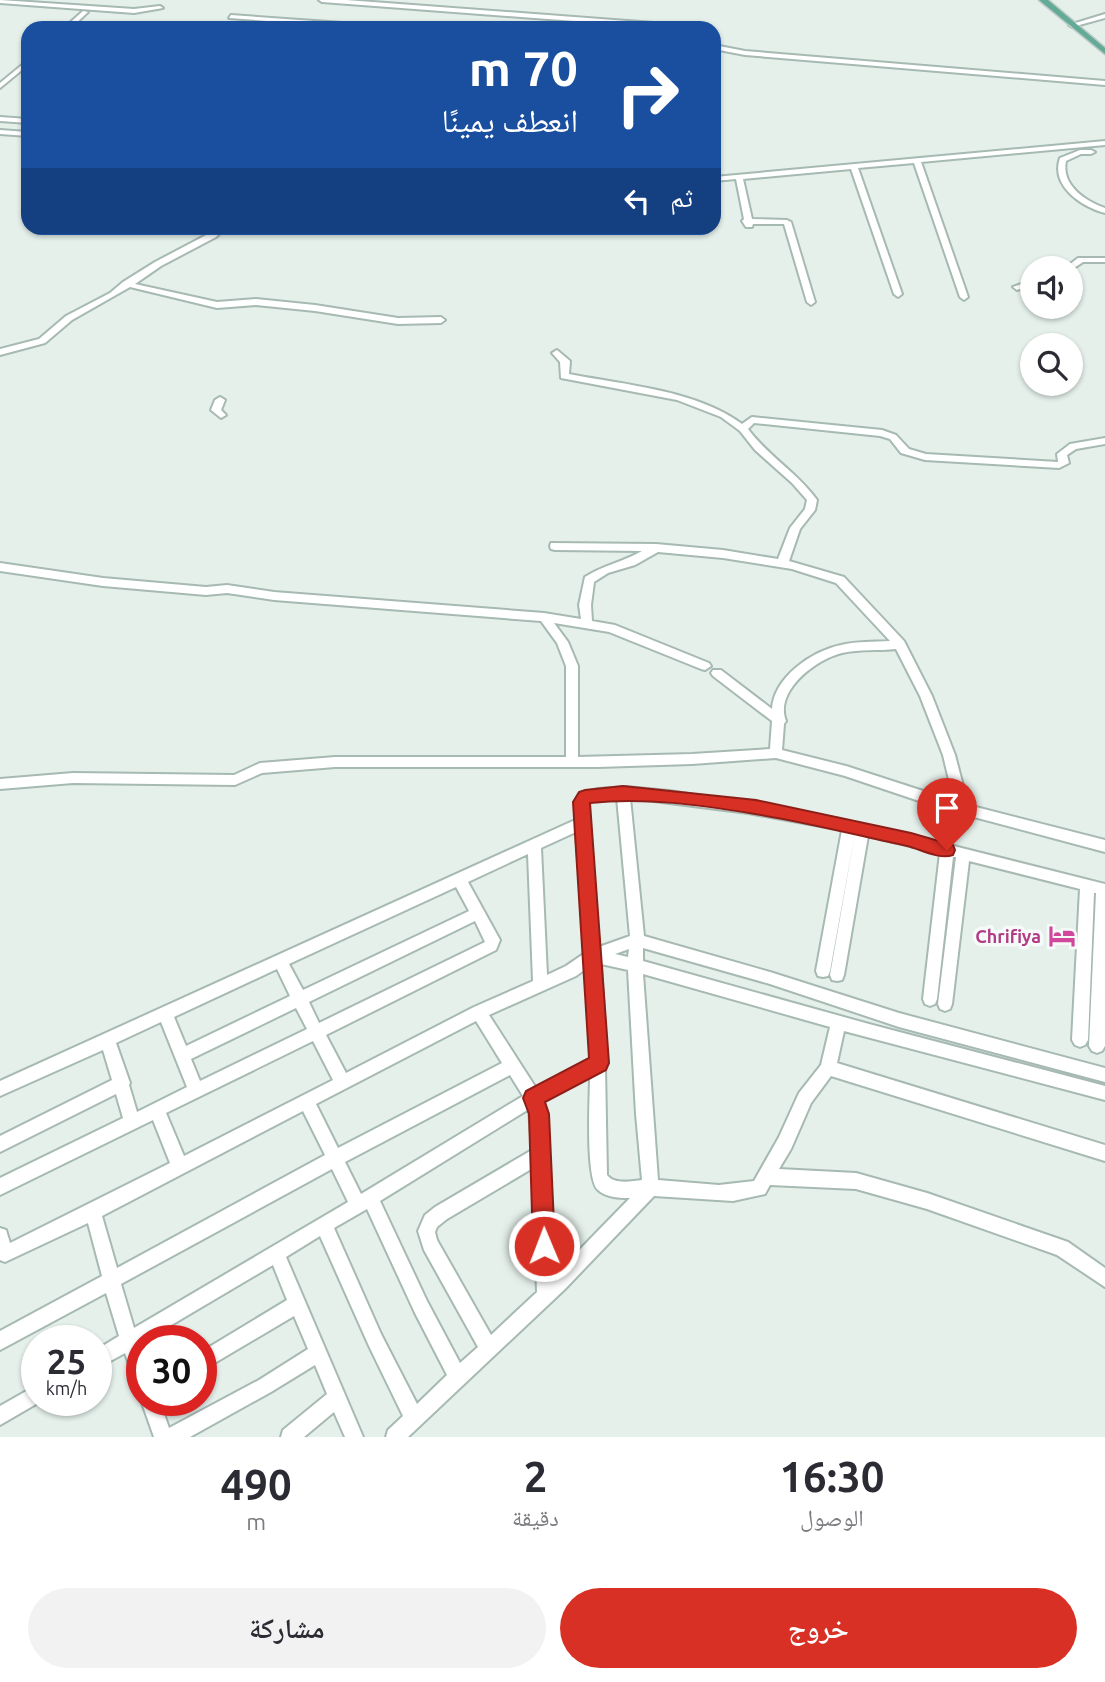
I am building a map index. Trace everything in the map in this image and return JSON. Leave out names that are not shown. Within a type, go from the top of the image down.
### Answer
[{"type":"main road","points":[[1043,0],[1105,52]]},
{"type":"street","points":[[322,0],[601,21]]},
{"type":"street","points":[[324,21],[337,1]]},
{"type":"street","points":[[0,4],[134,11],[160,8]]},
{"type":"street","points":[[0,4],[127,15]]},
{"type":"street","points":[[75,21],[85,12]]},
{"type":"street","points":[[1072,25],[1105,16]]},
{"type":"street","points":[[231,17],[271,21]]},
{"type":"street","points":[[721,48],[745,53],[1105,83]]},
{"type":"street","points":[[1,85],[21,68]]},
{"type":"street","points":[[0,119],[21,120]]},
{"type":"street","points":[[0,132],[21,134]]},
{"type":"street","points":[[721,172],[1105,137]]},
{"type":"street","points":[[721,178],[1105,143]]},
{"type":"street","points":[[1105,150],[1080,152],[1063,160],[1061,165],[1074,195],[1090,206],[1105,211]]},
{"type":"street","points":[[917,160],[964,297]]},
{"type":"street","points":[[855,166],[898,294]]},
{"type":"street","points":[[739,177],[746,221],[751,226],[788,226],[811,302]]},
{"type":"street","points":[[0,352],[42,341],[69,318],[214,235]]},
{"type":"street","points":[[1083,260],[1105,260]]},
{"type":"street","points":[[126,284],[217,305],[256,302],[398,321],[441,320]]},
{"type":"street","points":[[557,353],[565,360],[564,376],[679,398],[724,415],[743,429],[812,499],[810,510],[794,528],[782,564]]},
{"type":"street","points":[[220,400],[216,410],[220,415]]},
{"type":"street","points":[[743,429],[752,420],[763,419],[882,433],[893,437],[905,451],[925,457],[1059,465],[1064,463],[1062,454],[1067,448],[1105,442]]},
{"type":"street","points":[[555,545],[656,548],[723,554],[803,568],[840,580],[901,643],[926,696],[949,755],[962,809]]},
{"type":"street","points":[[587,623],[585,605],[589,580],[604,570],[631,562],[656,548]]},
{"type":"street","points":[[0,567],[116,584],[206,591],[227,589],[274,596],[544,617],[587,623],[611,628],[711,669],[779,721]]},
{"type":"street","points":[[544,617],[562,642],[572,666],[572,761]]},
{"type":"street","points":[[776,753],[779,721],[777,713],[781,692],[795,677],[822,657],[842,649],[901,643]]},
{"type":"street","points":[[0,784],[73,778],[235,779],[260,768],[335,762],[692,759],[776,753],[846,771],[962,809],[1105,846]]},
{"type":"street","points":[[623,793],[637,940],[635,965],[651,1188]]},
{"type":"street","points":[[839,1021],[828,1068],[805,1098],[760,1188],[749,1192],[651,1188],[624,1190],[606,1186],[601,1182],[598,1161],[599,1063],[581,802],[585,797],[623,793],[756,807],[856,828],[1104,889],[1097,1046]]},
{"type":"street","points":[[0,1089],[582,823]]},
{"type":"street","points":[[822,971],[834,904],[856,828]]},
{"type":"street","points":[[837,975],[848,907],[856,828]]},
{"type":"street","points":[[534,846],[540,985]]},
{"type":"street","points":[[930,999],[947,850]]},
{"type":"street","points":[[945,1003],[963,855]]},
{"type":"street","points":[[0,1187],[491,946],[493,940],[459,879]]},
{"type":"street","points":[[1080,1040],[1087,885]]},
{"type":"street","points":[[834,904],[848,907]]},
{"type":"street","points":[[183,1055],[478,913]]},
{"type":"street","points":[[935,938],[952,943]]},
{"type":"street","points":[[0,1236],[2,1255],[93,1212],[478,1012],[570,971],[592,956],[637,940],[770,978],[899,1020],[1105,1075]]},
{"type":"street","points":[[592,956],[635,965],[1105,1093]]},
{"type":"street","points":[[280,961],[343,1084]]},
{"type":"street","points":[[1082,972],[1100,976]]},
{"type":"street","points":[[478,1012],[533,1098],[539,1114],[546,1294]]},
{"type":"street","points":[[164,1013],[196,1090]]},
{"type":"street","points":[[107,1039],[132,1122]]},
{"type":"street","points":[[155,1325],[533,1098],[599,1063]]},
{"type":"street","points":[[0,1341],[335,1158],[512,1066]]},
{"type":"street","points":[[828,1068],[1105,1153]]},
{"type":"street","points":[[0,1144],[122,1083]]},
{"type":"street","points":[[307,1102],[335,1158],[364,1201],[458,1377]]},
{"type":"street","points":[[157,1110],[180,1165]]},
{"type":"street","points":[[488,1348],[430,1244],[426,1231],[431,1221],[440,1213],[540,1154]]},
{"type":"street","points":[[767,1177],[856,1181],[927,1201],[1062,1248],[1105,1278]]},
{"type":"street","points":[[395,1437],[546,1294],[651,1188]]},
{"type":"street","points":[[93,1212],[126,1333]]},
{"type":"street","points":[[324,1225],[375,1340],[414,1418]]},
{"type":"street","points":[[276,1253],[354,1437]]},
{"type":"street","points":[[217,1352],[298,1304]]},
{"type":"street","points":[[171,1437],[265,1386],[319,1352]]},
{"type":"street","points":[[290,1437],[338,1397]]},
{"type":"street","points":[[0,1416],[21,1404]]},
{"type":"street","points":[[156,1416],[163,1437]]},
{"type":"place","name":"Chrifiya","points":[[1062,936]]},
{"type":"route","points":[[544,1246],[539,1114],[533,1098],[599,1063],[590,901],[581,814],[581,802],[585,797],[593,794],[623,793],[756,807],[947,850]]}]
